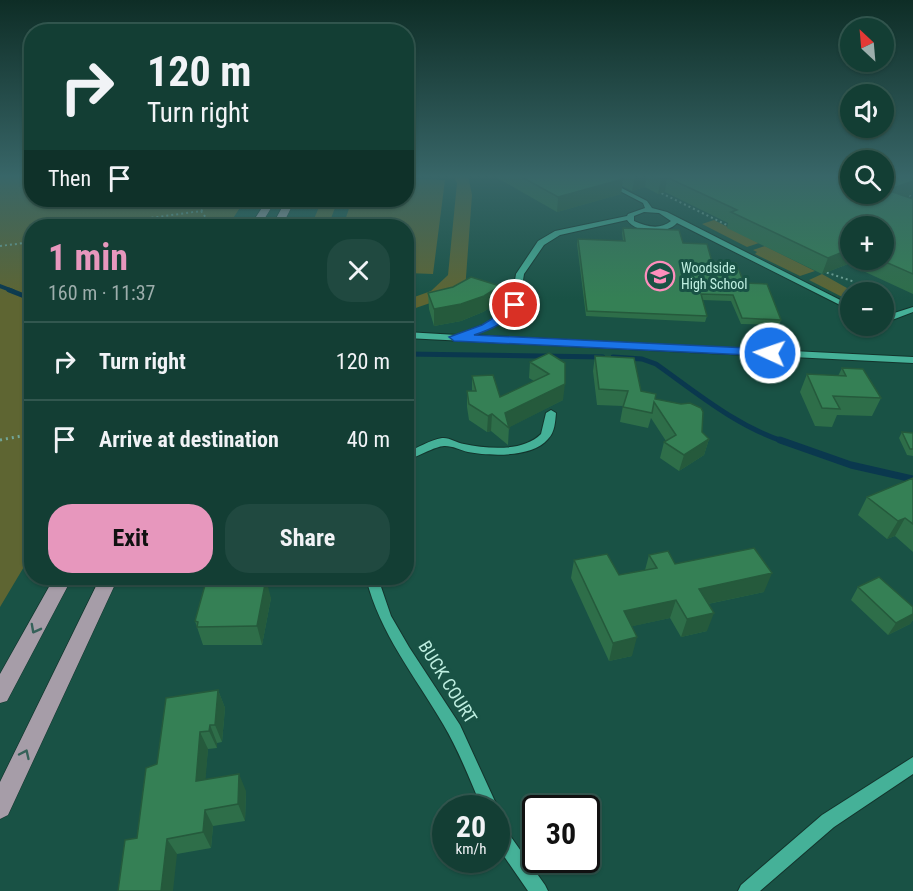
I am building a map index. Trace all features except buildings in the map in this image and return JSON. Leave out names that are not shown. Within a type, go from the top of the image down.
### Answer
[{"type":"main road","points":[[0,694],[59,585]]},
{"type":"main road","points":[[0,807],[106,585]]},
{"type":"street","points":[[454,337],[486,327],[508,314],[515,305],[520,274],[541,243],[558,233],[629,218],[642,227],[657,229],[670,226],[675,221],[673,218]]},
{"type":"street","points":[[673,218],[840,303]]},
{"type":"street","points":[[894,316],[913,309]]},
{"type":"street","points":[[414,335],[913,360]]},
{"type":"street","points":[[414,454],[444,441],[455,447],[477,451],[510,450],[535,446],[549,430],[551,413]]},
{"type":"street","name":"BUCK COURT","points":[[373,585],[375,597],[396,638],[450,720],[484,795]]},
{"type":"street","points":[[747,891],[828,821],[913,765]]},
{"type":"street","points":[[510,849],[539,891]]},
{"type":"path","points":[[146,219],[165,217]]},
{"type":"path","points":[[710,217],[740,231]]},
{"type":"path","points":[[0,246],[24,243]]},
{"type":"path","points":[[814,267],[835,277],[855,282]]},
{"type":"path","points":[[0,441],[24,436]]},
{"type":"green space","points":[[0,217],[234,217],[233,219],[24,219],[24,567],[0,607]]},
{"type":"green space","points":[[315,217],[332,217],[331,219],[314,219]]},
{"type":"green space","points":[[346,217],[440,217],[433,274],[414,273],[414,219],[345,219]]},
{"type":"green space","points":[[454,217],[470,217],[465,291],[414,309],[414,297],[431,291],[448,275]]},
{"type":"green space","points":[[714,220],[759,243],[747,247],[702,224]]},
{"type":"green space","points":[[765,246],[815,271],[800,276],[755,254],[757,252],[753,250]]},
{"type":"green space","points":[[822,274],[840,284],[840,296],[809,280]]},
{"type":"waterway","points":[[0,286],[13,291]]},
{"type":"waterway","points":[[9,290],[24,296]]},
{"type":"waterway","points":[[414,354],[603,357]]},
{"type":"waterway","points":[[613,357],[642,359],[656,364],[733,418],[785,442]]},
{"type":"waterway","points":[[780,440],[851,465],[913,479]]},
{"type":"place","name":"Woodside High School","points":[[660,276]]},
{"type":"route","points":[[515,305],[508,314],[486,327],[454,337],[770,353]]}]
